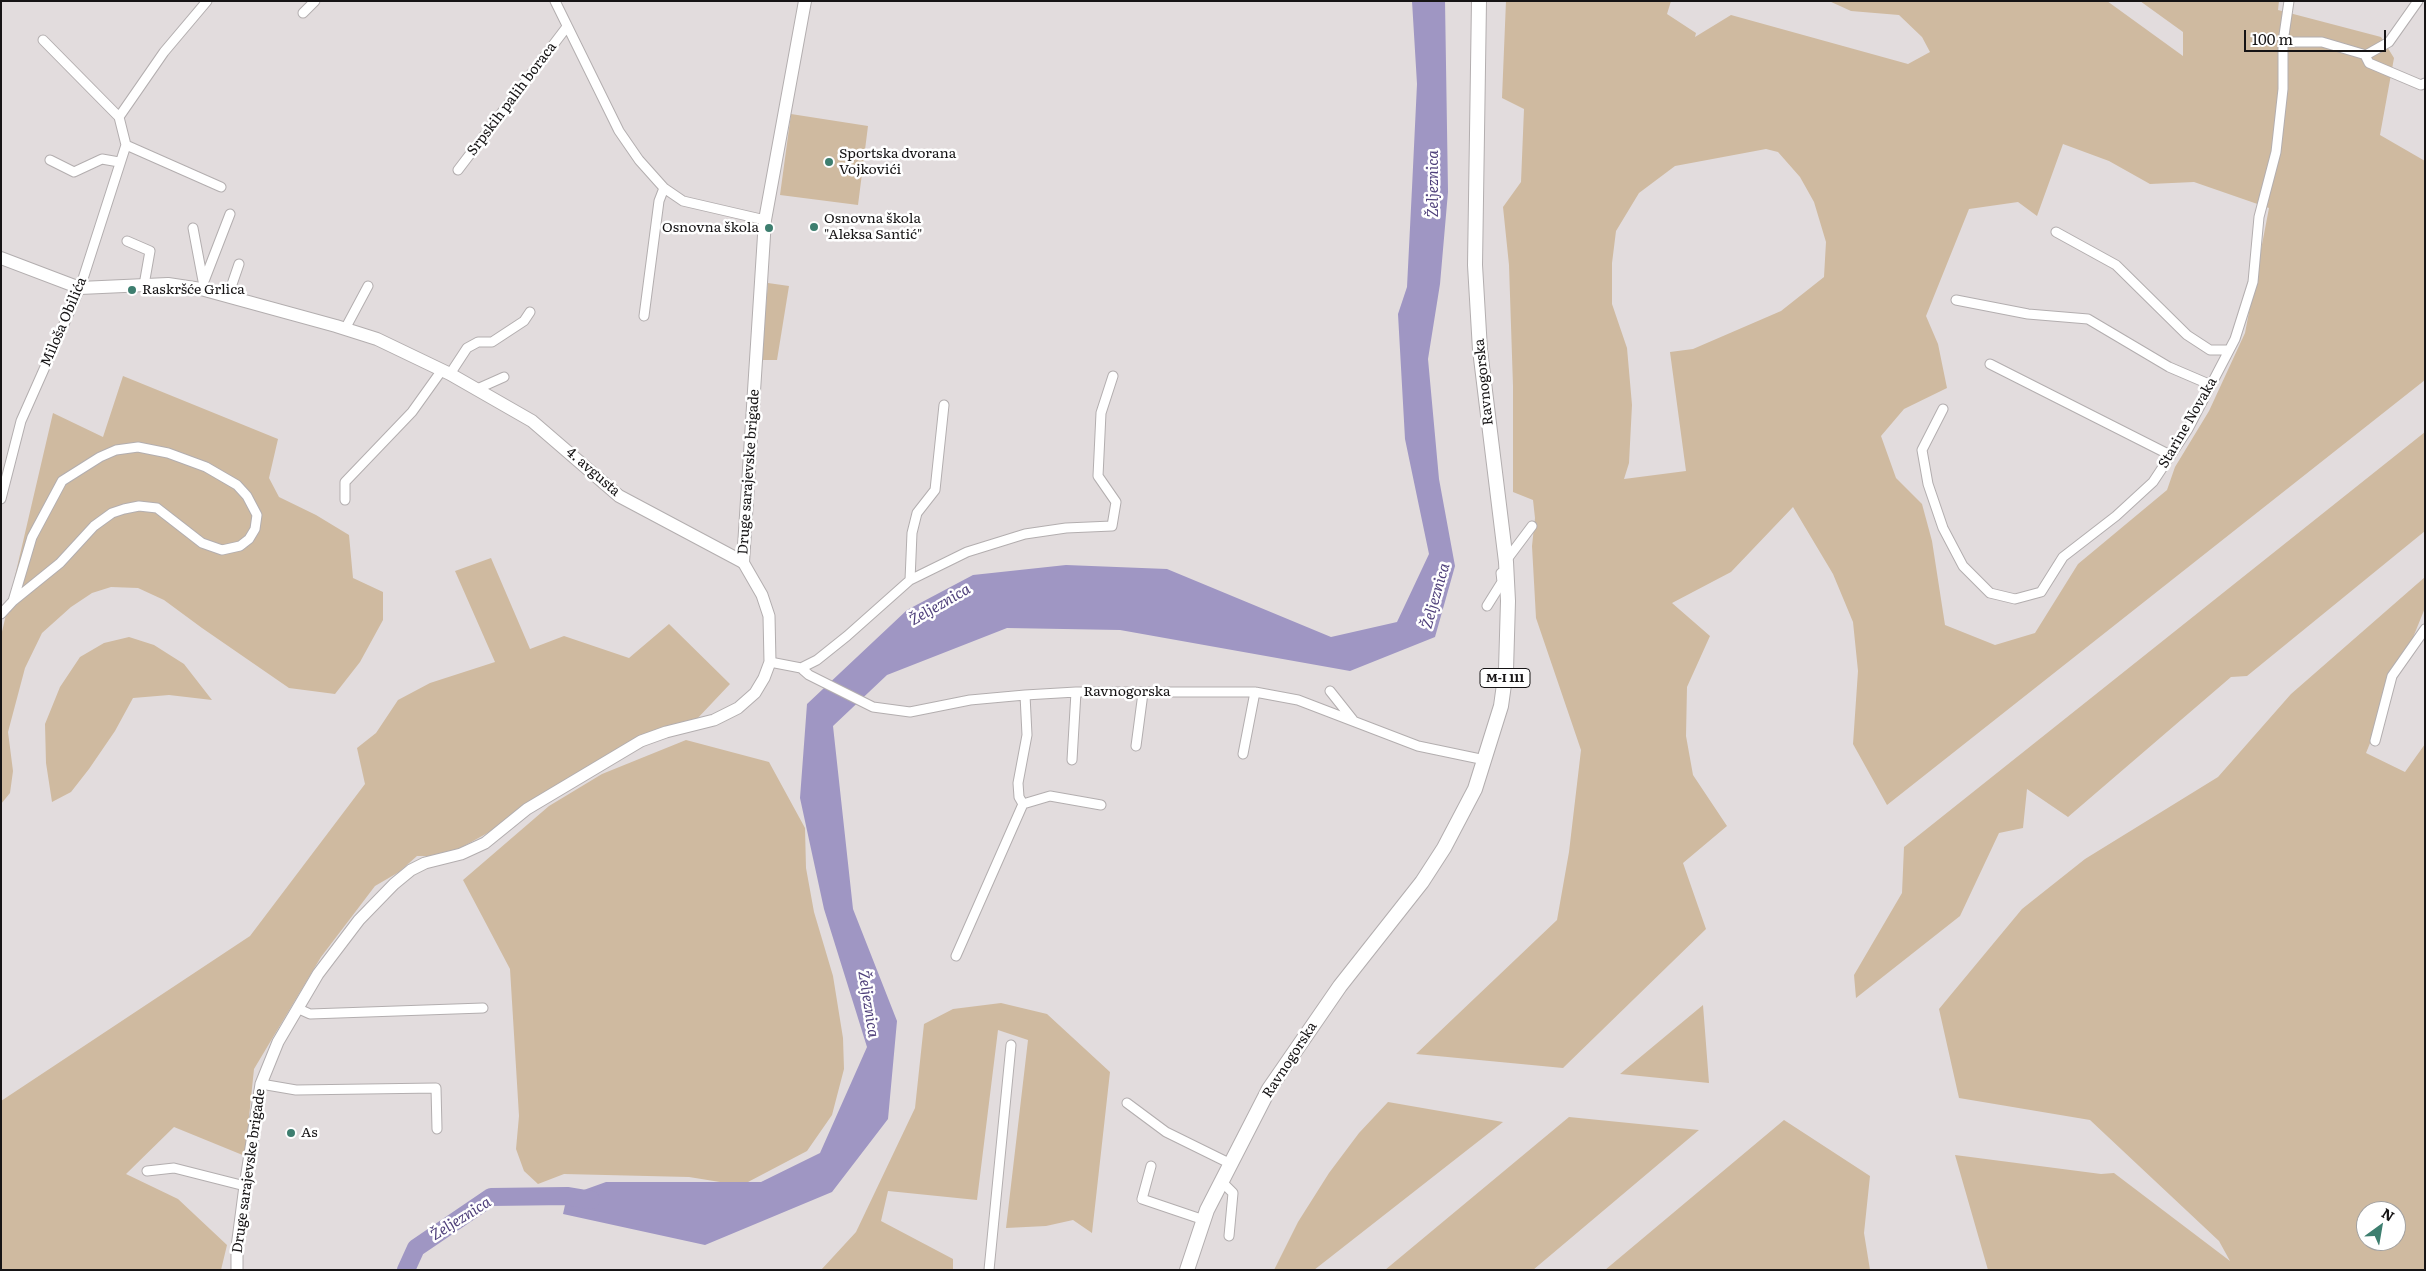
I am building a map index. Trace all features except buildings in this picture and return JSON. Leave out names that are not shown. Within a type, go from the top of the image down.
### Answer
[{"type":"main road","name":"Druge sarajevske brigade","points":[[743,562],[765,220],[805,1]]},
{"type":"main road","name":"Ravnogorska","points":[[1187,1270],[1204,1220],[1269,1089],[1340,986],[1422,882],[1444,848],[1474,790],[1485,760],[1500,706],[1506,670],[1508,634],[1506,562],[1480,350],[1475,264],[1479,1]]},
{"type":"main road","name":"4. avgusta","points":[[1,258],[80,288],[168,284],[202,285],[228,296],[377,339],[446,372],[532,422],[596,474],[619,496],[743,562]]},
{"type":"street","points":[[119,116],[164,52],[207,1]]},
{"type":"street","points":[[303,13],[315,1]]},
{"type":"street","name":"Srpskih palih boraca","points":[[555,1],[566,28],[619,131],[639,160],[664,188],[683,201],[765,220]]},
{"type":"street","name":"Starine Novaka","points":[[1943,408],[1922,450],[1928,484],[1943,528],[1963,566],[1990,593],[2016,599],[2042,592],[2064,558],[2147,488],[2188,429],[2235,339],[2253,282],[2259,217],[2276,152],[2283,89],[2283,42],[2289,1]]},
{"type":"street","points":[[2283,42],[2322,42],[2365,55],[2389,42],[2418,1]]},
{"type":"street","name":"Srpskih palih boraca","points":[[458,170],[566,28]]},
{"type":"street","points":[[43,40],[119,116],[126,145],[221,187]]},
{"type":"street","points":[[2365,55],[2369,63],[2421,86],[2425,83]]},
{"type":"street","name":"Miloša Obilića","points":[[1,499],[21,422],[80,288],[126,145]]},
{"type":"street","points":[[50,160],[74,172],[102,159],[119,162]]},
{"type":"street","points":[[644,316],[659,201],[664,188]]},
{"type":"street","points":[[202,285],[230,214]]},
{"type":"street","points":[[193,228],[202,285]]},
{"type":"street","points":[[2056,232],[2116,265],[2187,335],[2210,350],[2229,350]]},
{"type":"street","points":[[128,241],[150,251],[144,285]]},
{"type":"street","points":[[228,296],[239,264]]},
{"type":"street","points":[[345,329],[368,286]]},
{"type":"street","points":[[1956,300],[2028,314],[2088,319],[2169,367],[2211,385]]},
{"type":"street","points":[[346,500],[345,482],[412,412],[467,348],[478,342],[492,342],[524,321],[530,312]]},
{"type":"street","points":[[1990,364],[2170,455]]},
{"type":"street","points":[[770,662],[801,668],[817,660],[910,580],[967,552],[1025,534],[1066,528],[1112,526],[1116,502],[1098,476],[1100,413],[1113,376]]},
{"type":"street","points":[[477,389],[504,377]]},
{"type":"street","points":[[910,580],[912,533],[916,513],[935,490],[944,404]]},
{"type":"street","points":[[394,420],[412,412]]},
{"type":"street","points":[[1,614],[13,601],[60,563],[94,526],[112,513],[124,508],[139,506],[156,508],[202,543],[222,550],[240,546],[250,539],[255,529],[257,515],[247,496],[237,485],[206,467],[168,452],[138,447],[116,450],[100,457],[62,481],[32,537],[13,601]]},
{"type":"street","points":[[1487,606],[1502,582],[1501,567],[1532,526]]},
{"type":"street","name":"Druge sarajevske brigade","points":[[237,1270],[245,1186],[261,1084],[278,1042],[318,974],[348,932],[394,884],[411,870],[425,863],[461,854],[485,843],[527,809],[641,741],[666,732],[714,720],[738,708],[755,693],[764,678],[770,662],[769,616],[762,595],[743,562]]},
{"type":"street","points":[[2375,741],[2392,676],[2425,629]]},
{"type":"street","name":"Ravnogorska","points":[[801,668],[809,675],[873,707],[910,712],[970,700],[1076,692],[1256,692],[1298,700],[1418,746],[1485,760]]},
{"type":"street","points":[[1330,691],[1355,722]]},
{"type":"street","points":[[1072,760],[1076,692]]},
{"type":"street","points":[[1242,754],[1256,692]]},
{"type":"street","points":[[1136,746],[1143,693]]},
{"type":"street","points":[[1023,804],[1019,797],[1018,784],[1026,735],[1025,695]]},
{"type":"street","points":[[956,956],[1023,804],[1050,796],[1101,805]]},
{"type":"street","points":[[299,1009],[310,1014],[482,1008]]},
{"type":"street","points":[[989,1270],[1012,1045]]},
{"type":"street","points":[[261,1084],[296,1090],[436,1088],[437,1129]]},
{"type":"street","points":[[1127,1103],[1166,1132],[1231,1164]]},
{"type":"street","points":[[1151,1166],[1142,1199],[1204,1220]]},
{"type":"street","points":[[147,1171],[174,1168],[245,1186]]},
{"type":"street","points":[[1222,1182],[1233,1193],[1229,1236]]},
{"type":"shaded area","points":[[1506,1],[1671,1],[1667,14],[1696,33],[1695,37],[1731,15],[1908,64],[1930,52],[1922,37],[1899,15],[1851,11],[1829,1],[2107,1],[2183,56],[2183,32],[2140,1],[2279,1],[2278,10],[2381,37],[2394,58],[2380,135],[2425,161],[2425,380],[1887,805],[1853,744],[1858,671],[1853,622],[1833,574],[1793,507],[1731,572],[1672,603],[1710,636],[1687,687],[1686,736],[1693,775],[1727,826],[1683,863],[1706,929],[1563,1068],[1416,1054],[1557,920],[1569,852],[1581,750],[1536,618],[1532,546],[1535,518],[1533,500],[1513,492],[1513,386],[1509,265],[1503,207],[1521,182],[1524,109],[1502,98]],"holes":[[[2063,144],[2109,161],[2150,184],[2194,182],[2269,208],[2245,333],[2209,411],[2175,467],[2167,490],[2078,564],[2035,633],[1995,645],[1945,625],[1932,541],[1922,504],[1896,478],[1881,436],[1904,409],[1947,388],[1938,344],[1926,316],[1969,209],[2018,202],[2037,216]],[[1766,149],[1778,152],[1800,177],[1814,202],[1826,242],[1824,277],[1781,311],[1693,349],[1670,352],[1686,471],[1624,479],[1629,463],[1632,405],[1627,348],[1612,304],[1612,263],[1616,231],[1639,193],[1675,166]]]},
{"type":"shaded area","points":[[791,114],[868,126],[858,205],[780,195]]},
{"type":"shaded area","points":[[768,283],[789,286],[777,360],[761,360]]},
{"type":"shaded area","points":[[123,376],[278,439],[269,478],[279,497],[316,515],[349,535],[353,578],[383,592],[383,620],[360,662],[335,694],[289,688],[164,600],[138,588],[111,587],[92,593],[71,607],[42,633],[25,668],[8,732],[13,771],[10,793],[1,804],[1,636],[53,413],[103,437]]},
{"type":"shaded area","points":[[2425,432],[2425,531],[2247,676],[2231,677],[2068,817],[2027,789],[2023,828],[1999,833],[1960,916],[1856,998],[1854,975],[1902,893],[1904,847]]},
{"type":"shaded area","points":[[491,558],[530,649],[564,636],[629,658],[669,624],[730,684],[695,721],[636,739],[491,831],[457,850],[431,856],[417,856],[399,872],[375,886],[321,957],[254,1069],[245,1156],[174,1127],[126,1174],[178,1199],[227,1245],[221,1270],[1,1270],[1,1101],[250,936],[365,784],[357,748],[376,733],[398,700],[430,683],[495,662],[455,571]]},
{"type":"shaded area","points":[[2425,577],[2425,608],[2366,753],[2405,772],[2425,744],[2425,1270],[1988,1270],[1955,1155],[2101,1174],[2114,1173],[2230,1261],[2219,1241],[2090,1120],[1959,1098],[1939,1009],[2022,909],[2085,859],[2218,777],[2291,694]]},
{"type":"shaded area","points":[[129,637],[154,645],[184,664],[212,700],[169,695],[133,698],[115,731],[89,769],[71,792],[52,802],[46,763],[45,724],[60,687],[80,657],[104,643]]},
{"type":"shaded area","points":[[686,740],[769,762],[805,828],[806,868],[814,912],[833,976],[843,1038],[844,1069],[832,1115],[807,1151],[748,1182],[720,1182],[689,1177],[564,1174],[538,1184],[524,1171],[516,1149],[519,1116],[510,969],[463,880],[549,806],[602,774]]},
{"type":"shaded area","points":[[1001,1003],[1047,1014],[1110,1072],[1092,1233],[1073,1220],[1046,1226],[1006,1228],[1028,1040],[998,1030],[977,1200],[888,1191],[881,1221],[953,1259],[953,1270],[821,1270],[856,1232],[915,1108],[924,1024],[953,1009]]},
{"type":"shaded area","points":[[1703,1005],[1709,1083],[1620,1074]]},
{"type":"shaded area","points":[[1388,1102],[1503,1122],[1314,1270],[1274,1270],[1298,1222],[1329,1173],[1359,1133]]},
{"type":"shaded area","points":[[1569,1117],[1699,1130],[1533,1270],[1385,1270]]},
{"type":"shaded area","points":[[1784,1120],[1870,1176],[1864,1233],[1870,1270],[1605,1270]]},
{"type":"water","points":[[1412,1],[1445,1],[1448,192],[1440,284],[1428,359],[1439,479],[1455,566],[1435,637],[1350,671],[1120,630],[1007,628],[887,675],[833,726],[853,909],[897,1021],[888,1119],[832,1192],[705,1245],[563,1214],[567,1196],[606,1182],[761,1182],[820,1153],[867,1047],[824,909],[800,798],[807,704],[907,610],[973,575],[1066,565],[1167,569],[1331,637],[1397,622],[1429,554],[1405,439],[1398,314],[1407,287],[1417,84]]},
{"type":"waterway","name":"Željeznica","points":[[406,1270],[416,1248],[491,1197],[567,1196],[591,1200]]},
{"type":"place","name":"Sportska dvorana Vojkovići","points":[[829,162]]},
{"type":"place","name":"Osnovna škola \"Aleksa Santić\"","points":[[814,227]]},
{"type":"place","name":"Osnovna škola","points":[[769,228]]},
{"type":"place","name":"Raskršće Grlica","points":[[132,290]]},
{"type":"place","name":"As","points":[[291,1133]]}]
